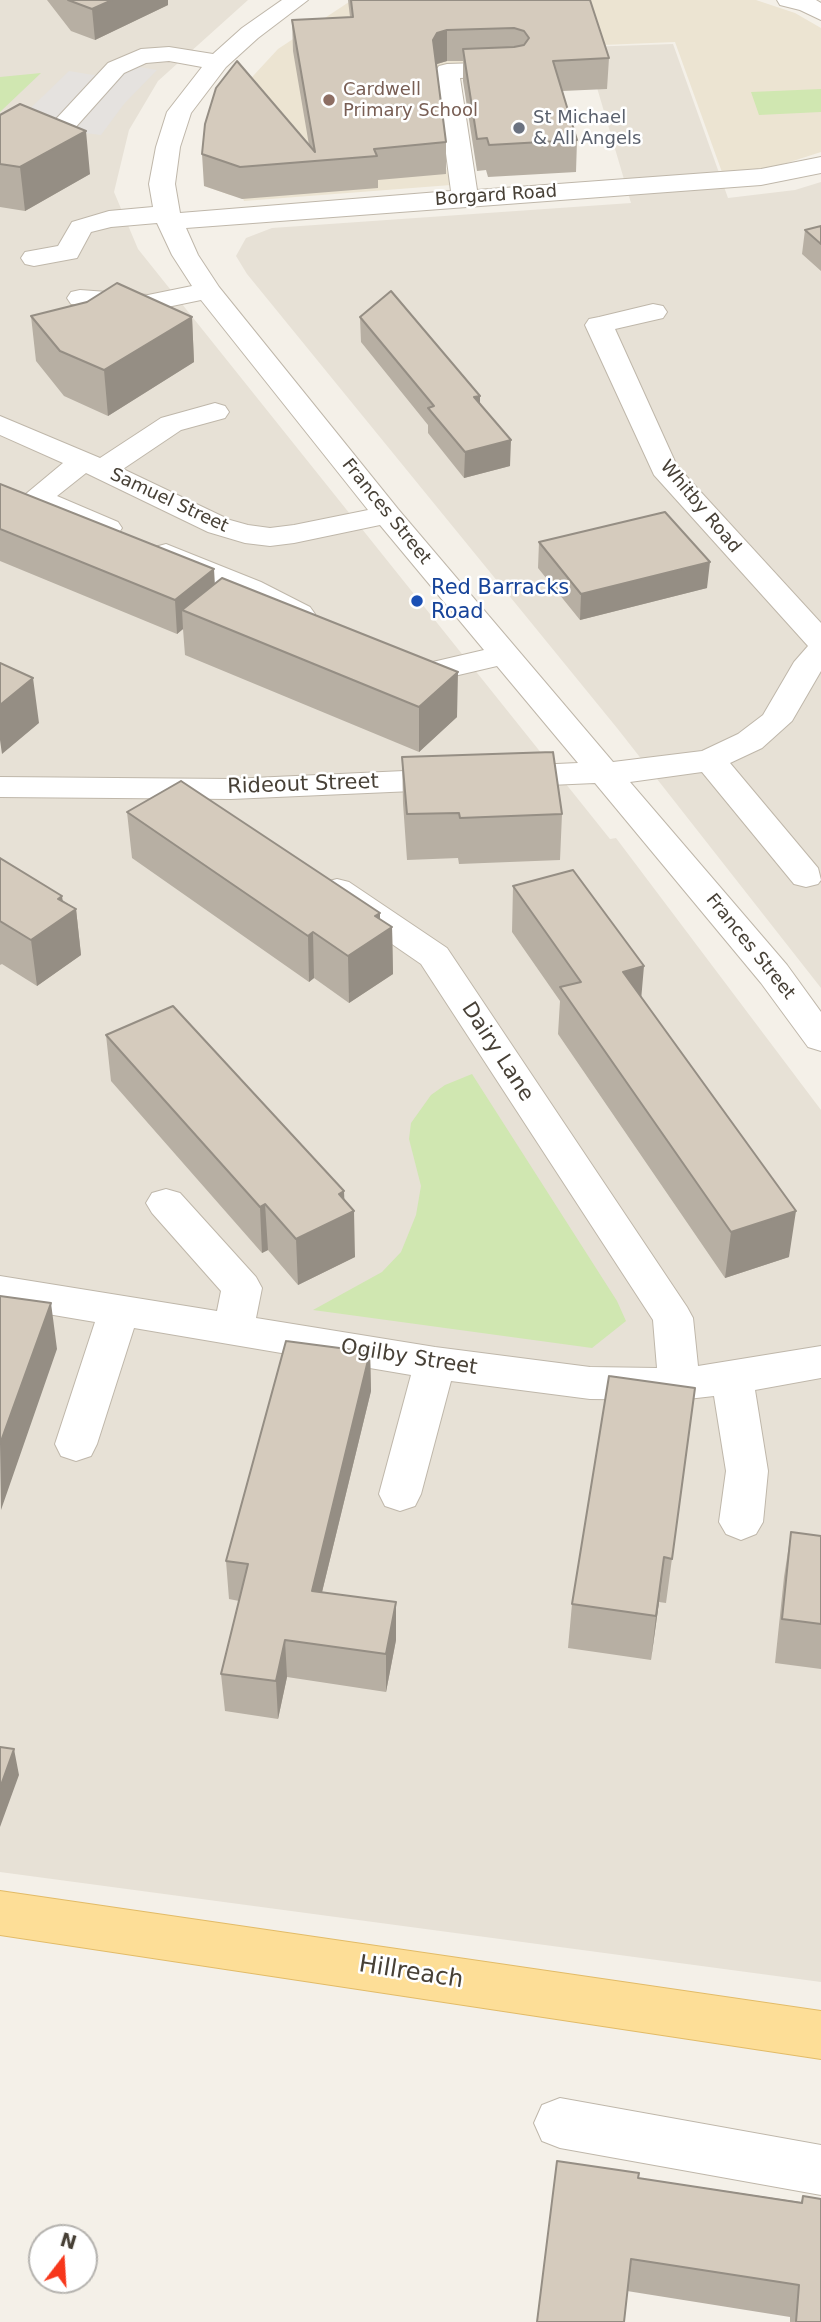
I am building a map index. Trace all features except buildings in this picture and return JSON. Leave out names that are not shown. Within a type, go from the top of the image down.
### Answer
[{"type":"main road","name":"Hillreach","points":[[0,1913],[821,2035]]},
{"type":"street","points":[[789,0],[808,5],[821,13]]},
{"type":"street","name":"Frances Street","points":[[286,2],[218,62],[201,80],[179,112],[164,164],[162,184],[168,218],[185,255],[208,291],[387,515],[503,655],[606,772],[774,975],[820,1035]]},
{"type":"street","points":[[65,124],[116,68],[141,56],[169,54],[218,62]]},
{"type":"street","points":[[465,198],[447,71],[513,69]]},
{"type":"street","name":"Borgard Road","points":[[34,258],[68,252],[81,227],[109,219],[168,218],[761,177],[821,165]]},
{"type":"street","points":[[80,298],[156,313],[208,291]]},
{"type":"street","name":"Whitby Road","points":[[653,312],[599,325],[664,469],[821,642]]},
{"type":"street","points":[[215,412],[171,424],[36,498],[250,589],[322,625]]},
{"type":"street","name":"Samuel Street","points":[[0,425],[92,465],[219,526],[245,534],[270,537],[295,534],[387,515]]},
{"type":"street","points":[[371,650],[419,674],[503,655]]},
{"type":"street","points":[[606,772],[640,771],[710,760],[751,741],[776,721],[810,662],[821,651]]},
{"type":"street","points":[[710,760],[806,876]]},
{"type":"street","name":"Rideout Street","points":[[0,787],[231,789],[606,772]]},
{"type":"street","points":[[231,789],[243,827]]},
{"type":"street","name":"Dairy Lane","points":[[311,872],[434,956],[673,1318],[679,1384]]},
{"type":"street","points":[[166,1203],[242,1289],[233,1331]]},
{"type":"street","name":"Ogilby Street","points":[[0,1291],[435,1363],[590,1383],[679,1384],[732,1378],[821,1362]]},
{"type":"street","points":[[76,1444],[118,1311]]},
{"type":"street","points":[[400,1494],[435,1363]]},
{"type":"street","points":[[732,1378],[747,1471],[741,1522]]},
{"type":"street","points":[[560,2123],[821,2170]]},
{"type":"shaded area","points":[[0,0],[248,0],[158,81],[129,130],[114,192],[138,249],[610,839],[616,838],[821,1110],[821,1982],[0,1872]]},
{"type":"shaded area","name":"Cardwell Primary School","points":[[352,0],[756,0],[795,13],[821,28],[821,152],[765,170],[723,175],[675,42],[531,48],[539,75],[420,80],[451,185],[244,201],[241,194],[230,195],[204,186],[207,155],[241,89],[278,49]]},
{"type":"shaded area","points":[[673,44],[728,198],[795,190],[821,182],[821,988],[617,728],[247,274],[236,256],[246,238],[272,228],[631,203],[585,47]]},
{"type":"shaded area","points":[[134,66],[157,70],[124,104],[101,135],[14,124],[69,71],[93,75]]},
{"type":"green space","points":[[41,73],[0,112],[0,77]]},
{"type":"green space","points":[[821,89],[821,112],[759,115],[751,92]]},
{"type":"green space","points":[[472,1074],[617,1301],[626,1321],[592,1348],[313,1310],[382,1272],[401,1252],[416,1215],[421,1186],[409,1139],[411,1123],[431,1095],[445,1085]]},
{"type":"place","name":"Cardwell Primary School","points":[[329,100]]},
{"type":"place","name":"St Michael & All Angels","points":[[519,128]]},
{"type":"place","name":"Red Barracks Road","points":[[417,601]]}]
